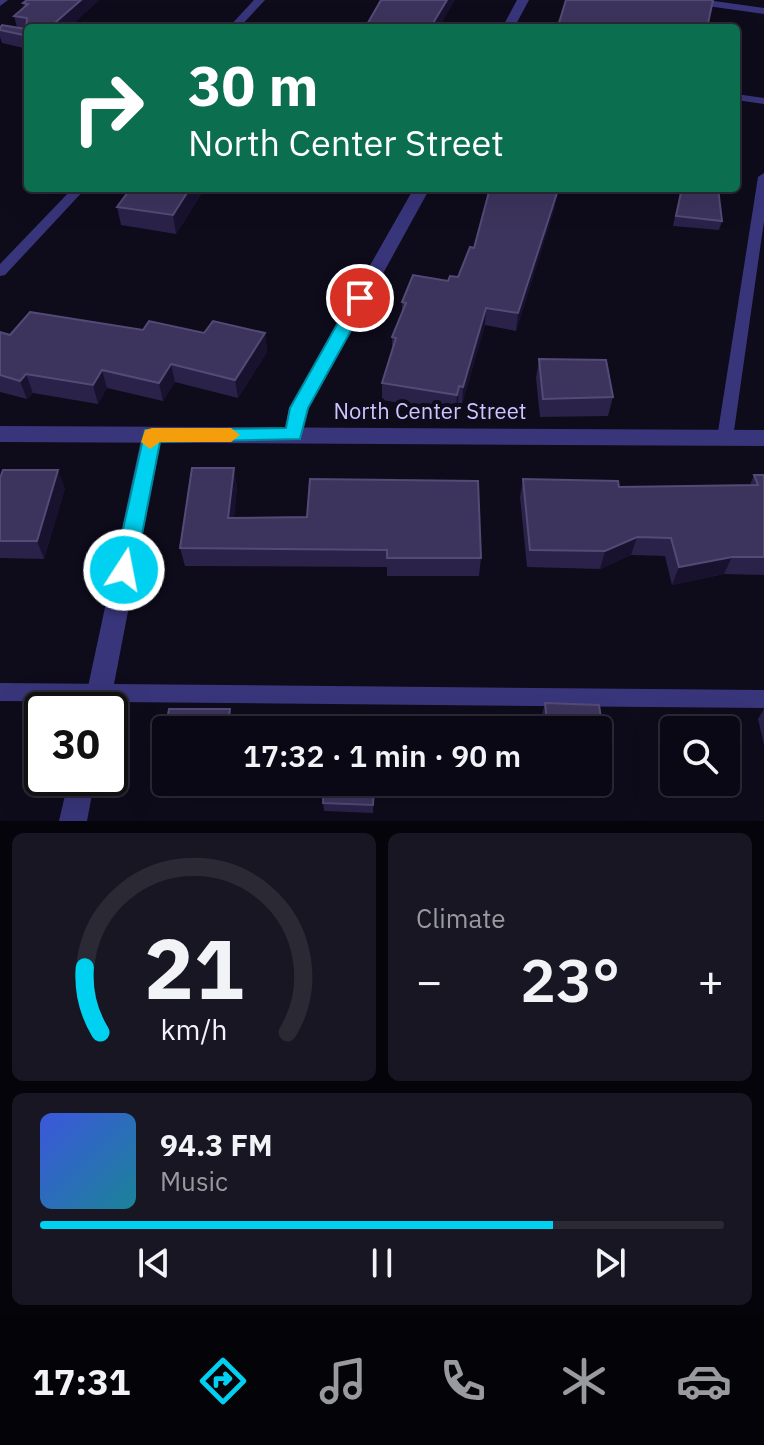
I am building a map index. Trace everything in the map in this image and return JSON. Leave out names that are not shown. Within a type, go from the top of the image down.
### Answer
[{"type":"street","points":[[510,24],[523,0]]},
{"type":"street","points":[[294,434],[299,408],[420,192]]},
{"type":"street","name":"North Center Street","points":[[0,434],[764,438]]},
{"type":"street","points":[[99,692],[152,435]]},
{"type":"street","points":[[73,821],[78,796]]},
{"type":"lane","points":[[237,24],[260,0]]},
{"type":"lane","points":[[686,0],[764,11]]},
{"type":"lane","points":[[740,98],[764,101]]},
{"type":"lane","points":[[725,438],[764,177]]},
{"type":"lane","points":[[0,272],[76,192]]},
{"type":"lane","points":[[0,692],[24,694]]},
{"type":"lane","points":[[128,702],[764,699]]},
{"type":"building","points":[[27,0],[81,0],[54,24],[26,24],[27,18],[14,16],[28,4],[23,3]]},
{"type":"building","points":[[381,0],[447,0],[432,24],[367,24]]},
{"type":"building","points":[[566,0],[713,0],[708,24],[559,24]]},
{"type":"building","points":[[2,25],[24,29],[24,35],[0,30]]},
{"type":"building","points":[[128,192],[187,192],[173,215],[117,207]]},
{"type":"building","points":[[489,192],[557,193],[518,313],[486,308],[463,387],[459,386],[457,395],[382,383],[396,338],[392,337],[406,303],[402,302],[413,275],[448,281],[450,276],[458,277],[470,247],[474,248]]},
{"type":"building","points":[[681,192],[718,192],[722,221],[676,216]]},
{"type":"building","points":[[30,312],[143,330],[149,321],[204,333],[213,321],[265,333],[235,380],[171,364],[159,383],[102,370],[93,385],[26,374],[20,381],[0,375],[0,332],[10,335]]},
{"type":"building","points":[[539,359],[606,360],[613,397],[543,399]]},
{"type":"building","points":[[192,468],[234,468],[228,518],[307,517],[310,479],[478,481],[481,558],[387,558],[387,550],[180,548]]},
{"type":"building","points":[[3,470],[58,470],[37,541],[0,541],[0,478]]},
{"type":"building","points":[[754,475],[764,475],[764,557],[732,557],[679,567],[671,538],[637,537],[605,551],[530,550],[523,479],[618,481],[619,487],[758,485]]},
{"type":"building","points":[[545,703],[599,705],[601,716],[546,716]]},
{"type":"building","points":[[169,709],[230,709],[229,716],[168,716]]},
{"type":"building","points":[[323,796],[373,796],[373,805],[323,803]]},
{"type":"slow traffic","points":[[150,442],[152,435],[231,435]]},
{"type":"route","points":[[124,570],[152,435],[294,434],[299,408],[360,298]]}]
